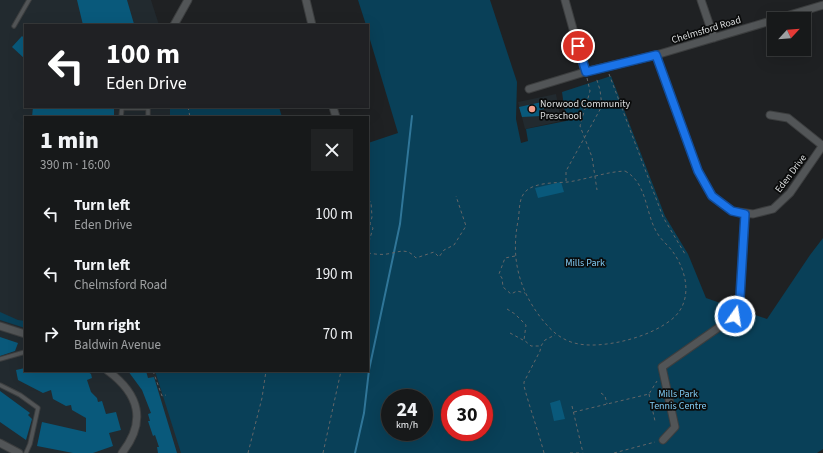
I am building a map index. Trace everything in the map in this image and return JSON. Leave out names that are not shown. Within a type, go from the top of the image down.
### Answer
[{"type":"street","points":[[175,24],[188,0]]},
{"type":"street","points":[[306,0],[312,24]]},
{"type":"street","points":[[565,0],[586,72]]},
{"type":"street","points":[[701,0],[714,38]]},
{"type":"street","name":"Chelmsford Road","points":[[799,12],[823,5]]},
{"type":"street","name":"Chelmsford Road","points":[[529,89],[586,72],[656,55],[767,21]]},
{"type":"street","name":"Eden Drive","points":[[656,55],[698,171],[712,196],[732,211],[753,214],[773,209],[790,193],[823,146]]},
{"type":"street","points":[[770,115],[788,118],[823,146]]},
{"type":"street","points":[[664,440],[675,426],[662,367],[735,316],[740,297],[745,214]]},
{"type":"street","points":[[0,326],[24,334]]},
{"type":"street","points":[[109,372],[125,386],[134,401],[138,415],[137,425],[130,443],[122,453]]},
{"type":"street","points":[[0,443],[19,453]]},
{"type":"lane","points":[[14,26],[29,0]]},
{"type":"lane","points":[[122,108],[148,108]]},
{"type":"lane","points":[[0,360],[24,352]]},
{"type":"lane","points":[[0,385],[20,395],[38,408],[26,453]]},
{"type":"path","points":[[607,68],[663,217],[685,254]]},
{"type":"path","points":[[586,72],[590,91],[580,126],[592,157],[596,175],[597,190]]},
{"type":"path","points":[[566,182],[566,171],[602,106],[600,90],[595,74]]},
{"type":"path","points":[[625,171],[638,181],[656,233],[674,253],[686,282],[687,290],[680,312],[671,320],[634,339],[590,345],[570,342],[556,334],[535,310],[518,278],[515,256],[516,235],[522,196],[525,192],[534,187],[596,175],[625,171]]},
{"type":"path","points":[[369,253],[387,254],[404,250],[410,252],[416,258],[434,252],[439,256],[442,255],[444,250],[454,245],[466,226],[456,196]]},
{"type":"path","points":[[369,201],[371,202],[372,217],[370,224],[373,228],[369,242]]},
{"type":"path","points":[[515,256],[505,258],[499,274],[502,278],[503,287],[508,292],[511,294],[517,291],[525,293]]},
{"type":"path","points":[[506,309],[515,314],[526,325],[524,340]]},
{"type":"path","points":[[510,332],[531,346],[541,346]]},
{"type":"path","points":[[544,453],[536,422],[531,414],[524,382],[545,340],[556,334]]},
{"type":"path","points":[[153,372],[162,396],[166,395]]},
{"type":"path","points":[[248,453],[262,398],[266,372]]},
{"type":"path","points":[[323,453],[341,372]]},
{"type":"path","points":[[655,420],[649,394],[655,383],[664,376]]},
{"type":"path","points":[[601,393],[606,396],[607,404]]},
{"type":"path","points":[[574,412],[649,394]]},
{"type":"path","points":[[572,406],[583,453]]},
{"type":"path","points":[[614,453],[664,440]]},
{"type":"path","points":[[570,453],[580,453]]},
{"type":"shaded area","points":[[0,0],[151,0],[159,24],[24,24],[24,108],[185,108],[188,116],[24,116],[24,372],[157,372],[183,453],[0,453]]},
{"type":"shaded area","points":[[556,94],[561,121],[525,129],[518,102]]},
{"type":"green space","points":[[358,0],[490,0],[517,82],[516,119],[521,143],[528,141],[526,129],[566,121],[562,92],[611,76],[665,216],[688,254],[706,298],[767,319],[823,238],[823,449],[817,453],[181,453],[155,372],[369,372],[369,143],[398,133],[369,36],[369,24],[366,24]]},
{"type":"green space","points":[[170,108],[279,108],[282,116],[170,116]]},
{"type":"green space","points":[[0,312],[18,320],[24,321],[24,328],[0,320]]},
{"type":"building","points":[[77,0],[127,0],[134,24],[83,24]]},
{"type":"building","points":[[22,36],[24,38],[24,58],[12,47]]},
{"type":"building","points":[[542,102],[544,109],[539,110],[541,116],[522,117],[519,107]]},
{"type":"building","points":[[33,108],[114,108],[114,116],[32,116]]},
{"type":"building","points":[[561,182],[564,192],[538,198],[535,188]]},
{"type":"building","points":[[0,337],[18,343],[15,351],[0,356]]},
{"type":"building","points":[[24,368],[24,372],[88,372],[91,374],[92,378],[87,380],[91,392],[97,398],[98,402],[102,401],[106,414],[116,412],[121,430],[109,433],[113,446],[93,453],[73,453],[37,446],[42,422],[86,432],[86,418],[72,410],[71,405],[66,406],[53,399],[51,390],[43,393],[18,380],[16,370]]},
{"type":"building","points":[[129,372],[146,372],[148,378],[154,377],[177,453],[158,453],[157,447],[159,447],[155,435],[153,436],[148,421],[150,421],[148,414],[151,413],[142,390]]},
{"type":"building","points":[[0,391],[30,413],[28,415],[32,419],[26,440],[0,422]]},
{"type":"building","points":[[560,400],[565,419],[554,421],[550,403]]},
{"type":"waterway","points":[[369,370],[400,224],[412,116]]},
{"type":"waterway","points":[[355,453],[364,413],[369,372]]},
{"type":"place","name":"Norwood Community Preschool","points":[[532,109]]},
{"type":"route","points":[[578,46],[586,72],[656,55],[687,136],[698,171],[712,196],[732,211],[745,214],[740,297],[735,316]]},
{"type":"park label","name":"Mills Park","points":[[585,262]]},
{"type":"park label","name":"Mills Park Tennis Centre","points":[[678,398]]}]
